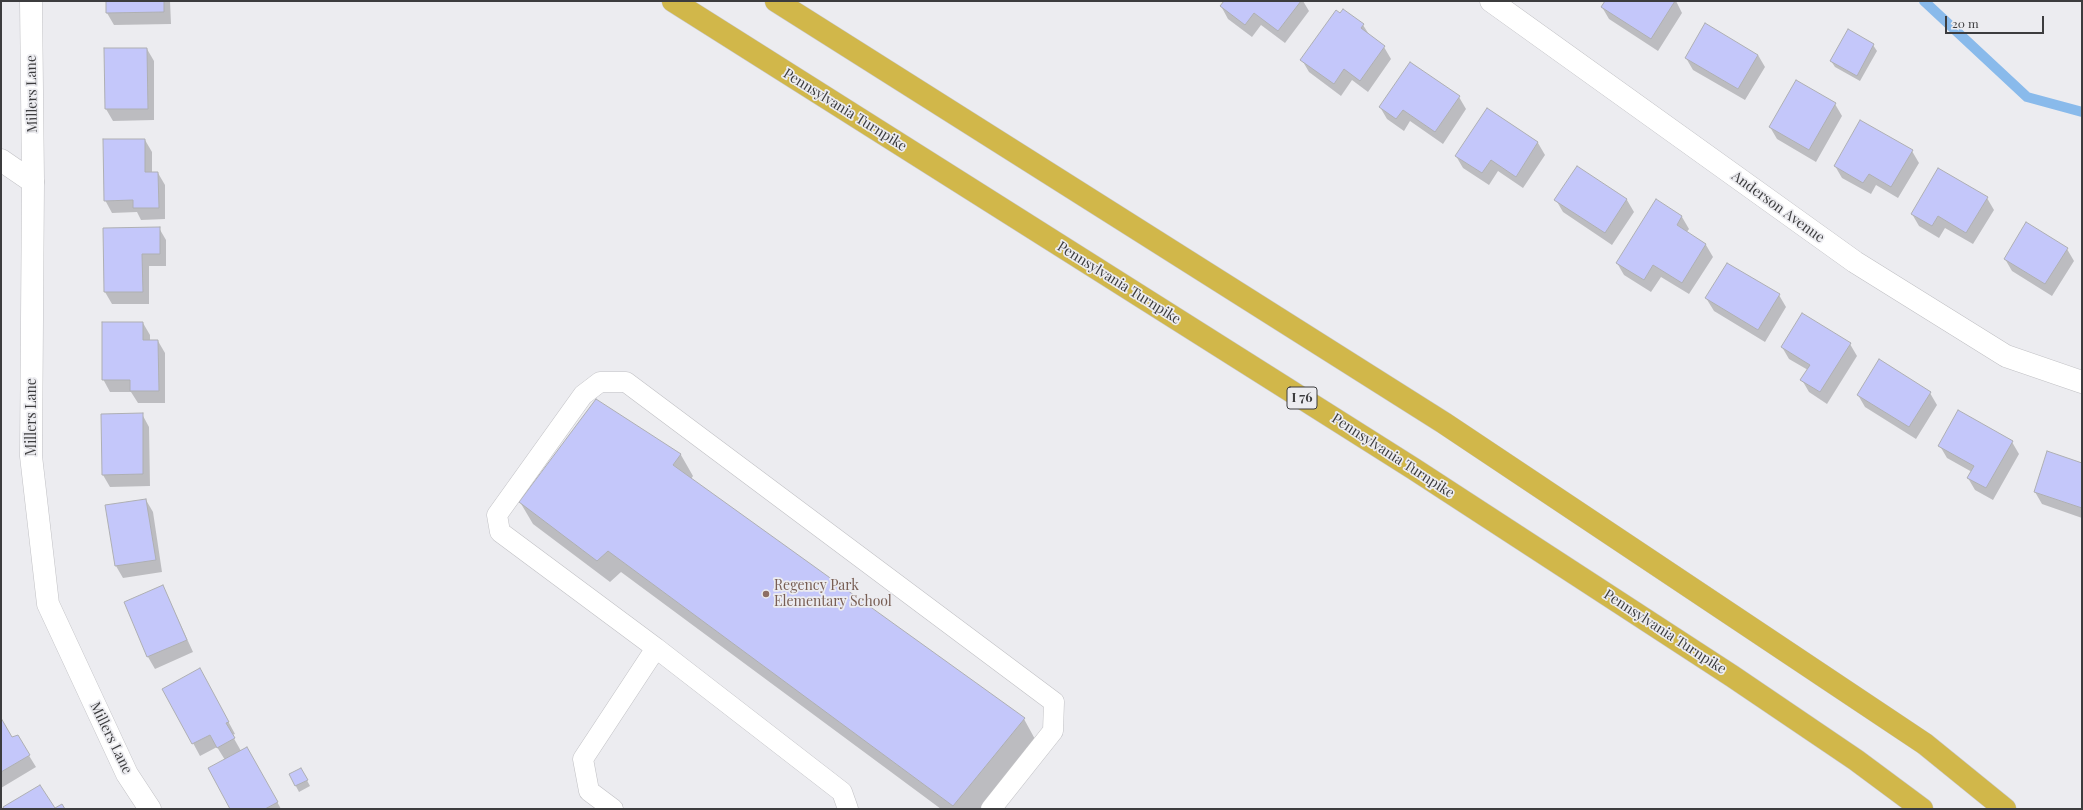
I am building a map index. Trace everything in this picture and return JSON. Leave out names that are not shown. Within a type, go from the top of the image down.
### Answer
[{"type":"highway","name":"Pennsylvania Turnpike","points":[[673,1],[1421,474],[1732,676],[1856,760],[1922,809]]},
{"type":"highway","points":[[776,1],[1444,423],[1925,744],[2005,809]]},
{"type":"street","name":"Millers Lane","points":[[32,1],[34,182],[31,456],[48,604],[128,774],[150,809]]},
{"type":"street","name":"Anderson Avenue","points":[[1491,1],[1854,262],[2006,356],[2082,382]]},
{"type":"street","points":[[1,160],[34,182]]},
{"type":"lane","points":[[848,809],[842,792],[656,648],[500,532],[496,515],[583,395],[600,382],[626,382],[1054,702],[1053,731],[991,809]]},
{"type":"lane","points":[[613,809],[589,791],[583,759],[656,648]]},
{"type":"building","points":[[106,1],[164,1],[164,12],[106,13]]},
{"type":"building","points":[[1224,1],[1301,1],[1278,31],[1254,13],[1245,25],[1220,6]]},
{"type":"building","points":[[1605,1],[1675,1],[1651,39],[1601,7]]},
{"type":"building","points":[[1343,9],[1364,24],[1361,28],[1385,46],[1360,81],[1344,69],[1334,84],[1300,60],[1336,10],[1340,13]]},
{"type":"building","points":[[1705,23],[1758,55],[1738,89],[1685,58]]},
{"type":"building","points":[[1848,29],[1874,44],[1857,76],[1830,61]]},
{"type":"building","points":[[104,48],[147,48],[148,109],[105,109]]},
{"type":"building","points":[[1410,62],[1460,96],[1435,132],[1403,110],[1396,119],[1379,107]]},
{"type":"building","points":[[1796,80],[1836,103],[1809,150],[1769,127]]},
{"type":"building","points":[[1487,108],[1538,142],[1516,177],[1491,160],[1482,173],[1455,156]]},
{"type":"building","points":[[1860,120],[1913,150],[1891,187],[1869,174],[1863,183],[1834,166]]},
{"type":"building","points":[[103,139],[145,139],[145,172],[158,172],[159,208],[133,208],[133,200],[104,201]]},
{"type":"building","points":[[1577,166],[1627,199],[1605,233],[1554,200]]},
{"type":"building","points":[[1938,168],[1988,197],[1966,233],[1938,216],[1932,226],[1911,214]]},
{"type":"building","points":[[1656,199],[1682,216],[1677,225],[1706,244],[1682,283],[1653,265],[1644,280],[1616,263]]},
{"type":"building","points":[[2026,222],[2068,248],[2045,284],[2004,259]]},
{"type":"building","points":[[160,227],[160,254],[142,254],[143,292],[104,292],[103,228]]},
{"type":"building","points":[[1727,263],[1780,294],[1758,330],[1705,298]]},
{"type":"building","points":[[1802,313],[1851,343],[1820,392],[1800,380],[1810,365],[1781,347]]},
{"type":"building","points":[[102,322],[143,322],[143,340],[158,340],[159,391],[130,391],[130,380],[102,380]]},
{"type":"building","points":[[1879,359],[1931,392],[1909,427],[1857,395]]},
{"type":"building","points":[[596,399],[681,454],[673,465],[1025,718],[953,806],[608,551],[597,561],[519,502]]},
{"type":"building","points":[[1958,410],[2013,441],[1986,488],[1967,478],[1974,466],[1938,446]]},
{"type":"building","points":[[143,413],[143,474],[102,475],[101,414]]},
{"type":"building","points":[[2047,451],[2082,463],[2082,508],[2034,492]]},
{"type":"building","points":[[146,499],[156,560],[115,566],[105,505]]},
{"type":"building","points":[[163,585],[187,640],[147,657],[124,602]]},
{"type":"building","points":[[200,668],[229,722],[226,723],[235,738],[217,748],[210,735],[192,744],[162,689]]},
{"type":"building","points":[[1,718],[12,737],[18,735],[30,755],[1,772]]},
{"type":"building","points":[[247,747],[278,802],[265,809],[230,809],[208,768]]},
{"type":"building","points":[[301,768],[308,780],[295,786],[289,774]]},
{"type":"building","points":[[40,785],[55,808],[62,804],[65,809],[4,809],[3,807]]},
{"type":"waterway","points":[[1924,1],[2027,97],[2082,112]]},
{"type":"place","name":"Regency Park Elementary School","points":[[766,594]]}]
